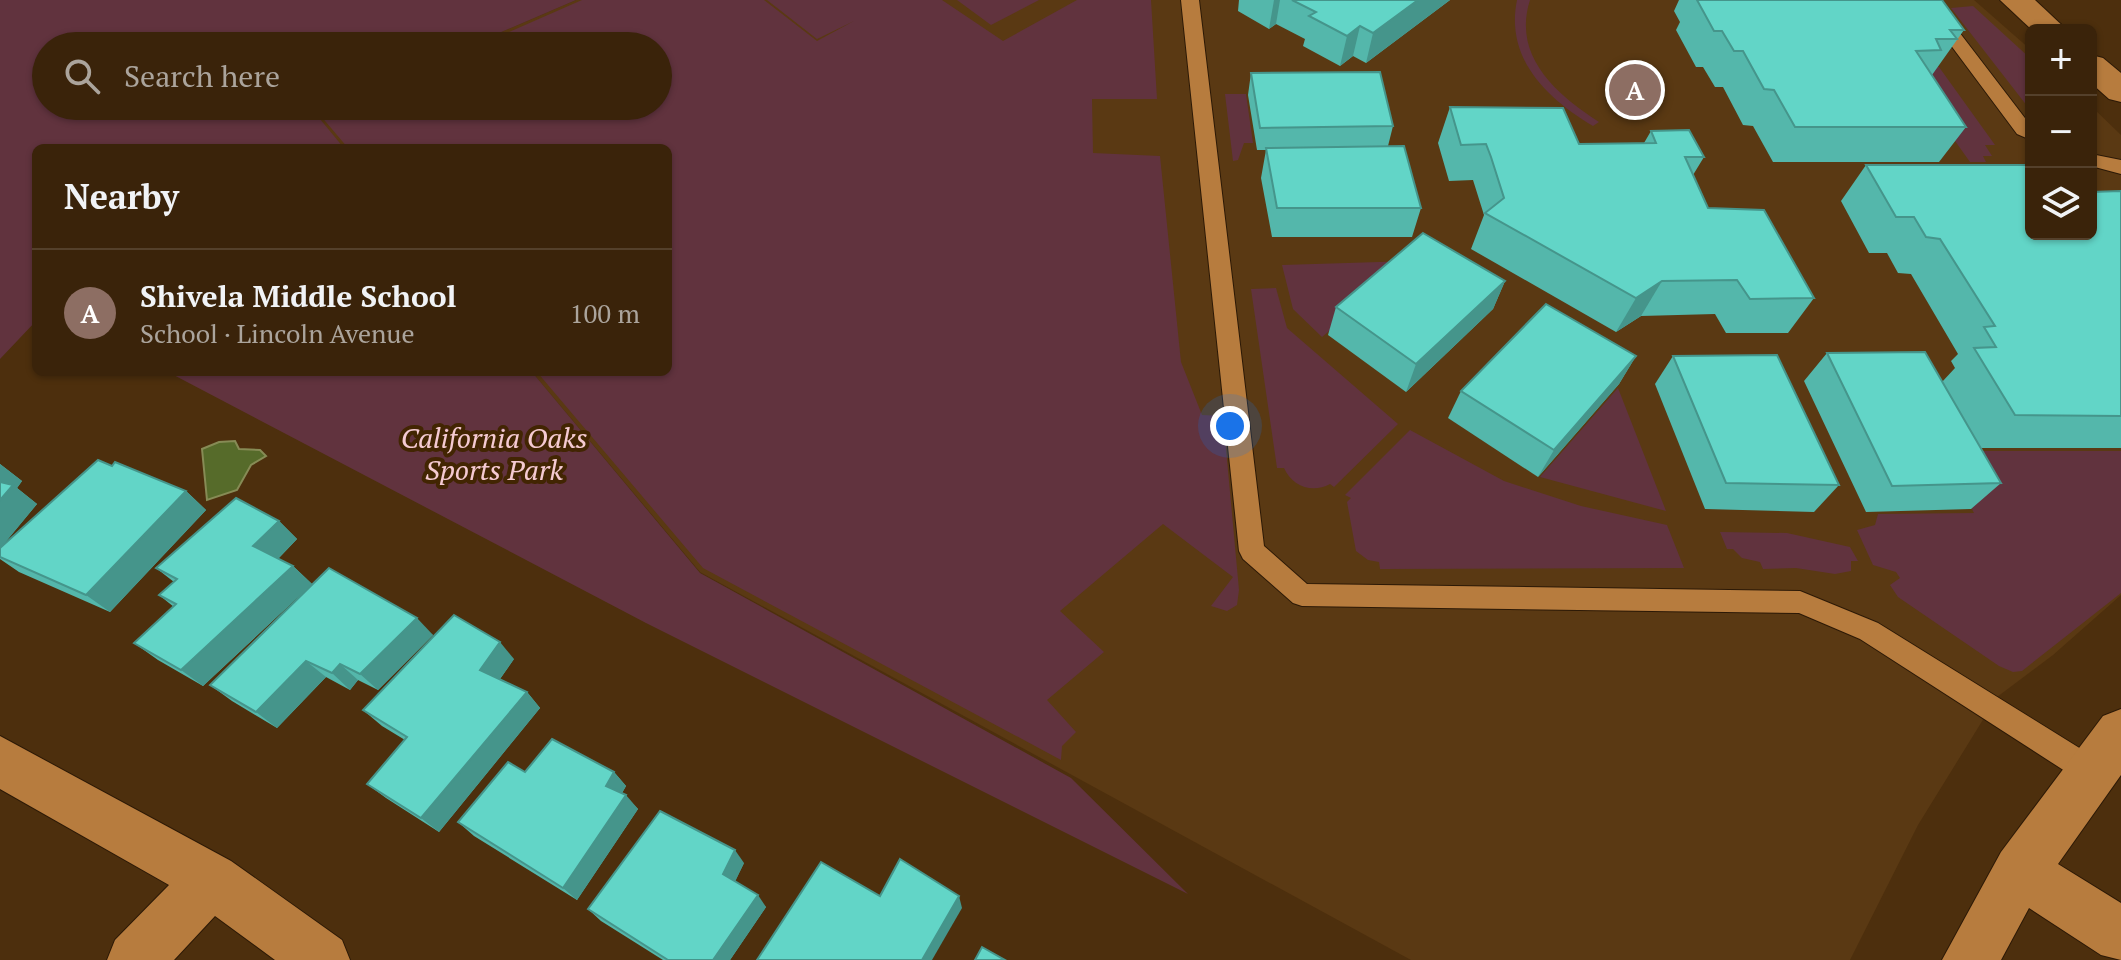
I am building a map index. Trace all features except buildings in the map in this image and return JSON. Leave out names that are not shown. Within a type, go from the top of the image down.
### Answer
[{"type":"street","points":[[2016,0],[2044,24]]},
{"type":"street","points":[[2097,70],[2121,91]]},
{"type":"street","points":[[1970,960],[2020,871],[2106,752]]},
{"type":"street","points":[[0,761],[212,880],[322,960]]},
{"type":"street","points":[[2020,871],[2121,935]]},
{"type":"street","points":[[135,960],[212,880]]},
{"type":"lane","points":[[1190,0],[1252,551],[1302,595],[1800,602],[1869,631],[2106,752]]},
{"type":"lane","points":[[1921,0],[1947,28],[2025,131]]},
{"type":"lane","points":[[2097,161],[2121,167]]},
{"type":"shaded area","points":[[576,0],[1974,0],[2025,45],[2025,240],[2097,240],[2097,112],[2121,135],[2121,595],[2053,655],[1997,697],[1918,825],[1850,960],[1411,960],[700,572],[535,376],[672,376],[672,144],[341,144],[320,120],[672,120],[672,32],[502,32]]},
{"type":"shaded area","points":[[235,441],[239,449],[260,450],[266,456],[251,465],[237,490],[207,500],[202,449],[219,442]]},
{"type":"green space","points":[[0,0],[576,0],[502,32],[32,32],[32,120],[321,120],[341,144],[32,144],[32,325],[0,359]]},
{"type":"green space","points":[[582,0],[764,0],[817,41],[854,21],[817,39],[767,0],[942,0],[1003,41],[1077,0],[1151,0],[1157,99],[1092,99],[1093,153],[1160,156],[1181,362],[1202,415],[1223,416],[1239,590],[1237,605],[1227,611],[1211,606],[1233,577],[1163,524],[1060,611],[1104,652],[1047,700],[1076,732],[1062,746],[1061,760],[703,568],[540,376],[672,376],[672,144],[345,144],[324,120],[672,120],[672,32],[509,32]]},
{"type":"green space","points":[[957,0],[1039,0],[991,25]]},
{"type":"green space","points":[[1517,0],[1530,0],[1526,20],[1527,39],[1542,72],[1568,99],[1599,122],[1593,126],[1545,89],[1523,58],[1515,21]]},
{"type":"green space","points":[[1973,6],[2025,54],[2025,103],[1951,8]]},
{"type":"green space","points":[[1926,67],[1939,67],[1995,145],[1985,145],[1992,156],[1983,156],[1986,162],[1970,162],[1938,117]]},
{"type":"green space","points":[[1225,94],[1246,94],[1253,143],[1244,143],[1238,160],[1233,161]]},
{"type":"green space","points":[[1412,261],[1322,337],[1293,309],[1282,265]]},
{"type":"green space","points":[[1276,288],[1287,328],[1398,424],[1334,487],[1330,484],[1310,488],[1297,484],[1284,468],[1277,468],[1251,289]]},
{"type":"green space","name":"California Oaks Sports Park","points":[[176,376],[535,376],[700,573],[1071,778],[1188,894],[646,623]]},
{"type":"green space","points":[[1907,383],[1981,451],[2121,451],[2121,593],[2022,671],[2013,672],[1999,666],[1898,597],[1890,585],[1900,578],[1896,572],[1873,565],[1857,530],[1875,525],[1878,514],[1974,513]]},
{"type":"green space","points":[[1618,388],[1666,511],[1540,477]]},
{"type":"green space","points":[[1410,430],[1504,481],[1581,506],[1667,525],[1684,568],[1380,569],[1379,562],[1368,560],[1356,551],[1347,502],[1351,498],[1345,495]]},
{"type":"green space","points":[[1720,532],[1787,533],[1850,547],[1858,561],[1851,561],[1851,571],[1835,574],[1796,568],[1763,569],[1760,562],[1742,558],[1733,549],[1727,549]]},
{"type":"place","name":"Shivela Middle School","points":[[1635,90]]}]
